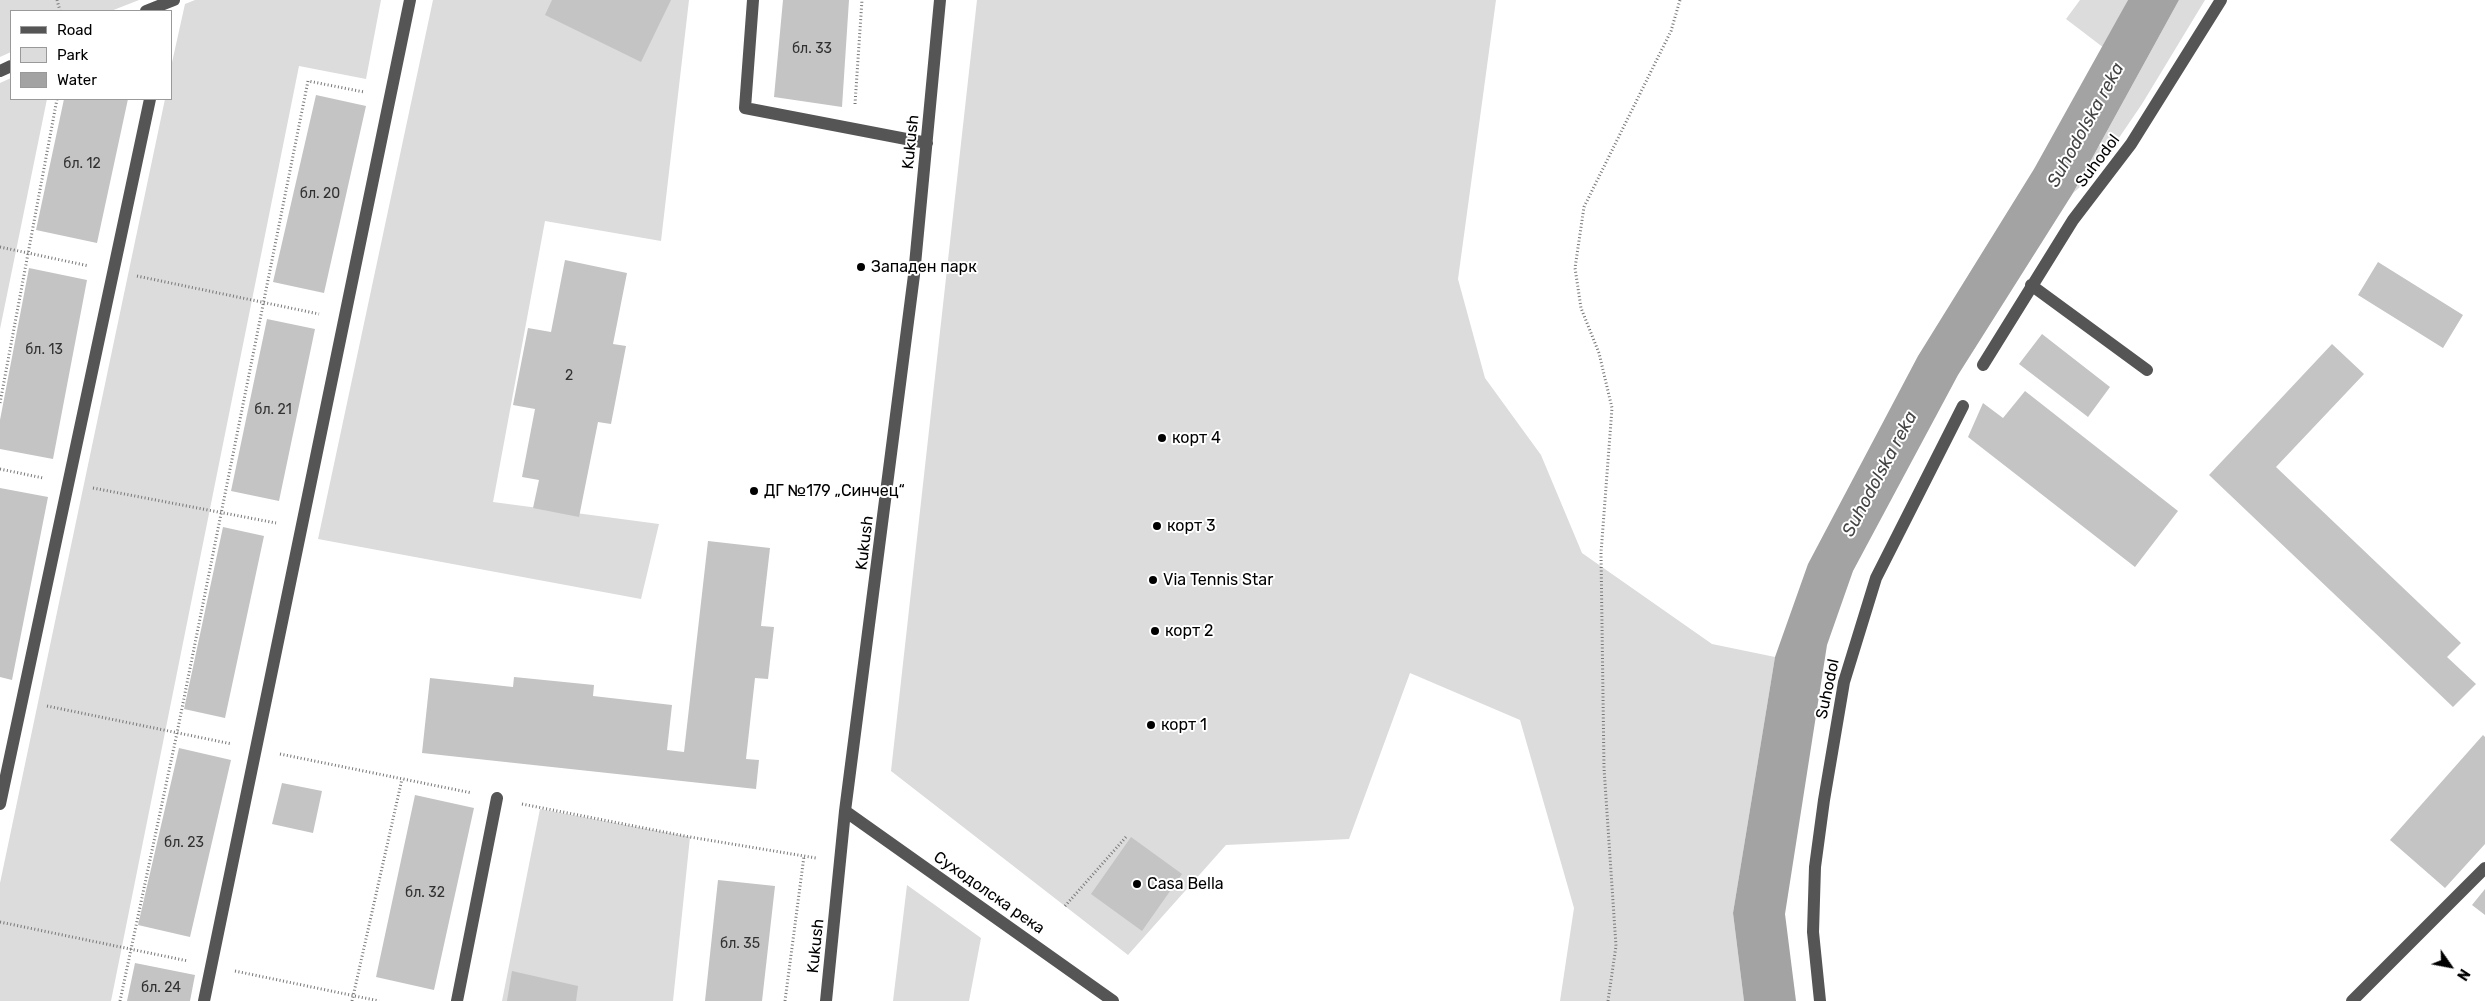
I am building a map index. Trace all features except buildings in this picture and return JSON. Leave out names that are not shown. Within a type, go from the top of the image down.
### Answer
[{"type":"street","points":[[204,1001],[410,0]]},
{"type":"street","points":[[753,0],[745,108],[928,144]]},
{"type":"street","name":"Kukush","points":[[826,1001],[846,811],[886,505],[928,144],[940,0]]},
{"type":"street","name":"Suhodol","points":[[1983,365],[2073,220],[2131,144],[2221,0]]},
{"type":"street","points":[[150,10],[171,4]]},
{"type":"street","points":[[0,804],[150,100]]},
{"type":"street","points":[[2031,285],[2147,370]]},
{"type":"street","name":"Suhodol","points":[[1820,1001],[1813,932],[1815,867],[1844,682],[1876,578],[1963,406]]},
{"type":"street","points":[[457,1001],[497,798]]},
{"type":"street","name":"Суходолска река","points":[[846,811],[1113,1001]]},
{"type":"street","points":[[2352,1001],[2485,868]]},
{"type":"path","points":[[853,129],[862,0]]},
{"type":"path","points":[[1608,1001],[1616,946],[1604,768],[1601,553],[1612,408],[1599,354],[1581,308],[1575,268],[1584,207],[1671,31],[1680,0]]},
{"type":"path","points":[[120,1001],[308,81],[390,96]]},
{"type":"path","points":[[0,403],[57,100]]},
{"type":"path","points":[[0,247],[344,319]]},
{"type":"path","points":[[0,469],[301,528]]},
{"type":"path","points":[[352,1001],[402,779]]},
{"type":"path","points":[[497,798],[690,837],[840,862]]},
{"type":"path","points":[[1065,906],[1126,837]]},
{"type":"path","points":[[785,1001],[804,856]]},
{"type":"green space","points":[[0,0],[139,0],[114,10],[10,10],[10,52],[0,57]]},
{"type":"green space","points":[[195,0],[381,0],[366,79],[299,66],[111,1001],[0,1001],[0,883],[165,100],[172,100],[172,62],[185,4]]},
{"type":"green space","points":[[433,0],[689,0],[661,241],[545,221],[493,502],[659,524],[641,599],[318,539]]},
{"type":"green space","points":[[977,0],[1496,0],[1458,279],[1485,378],[1541,455],[1582,553],[1712,644],[1775,657],[1733,913],[1744,1001],[1560,1001],[1574,908],[1520,720],[1410,673],[1349,839],[1226,845],[1128,955],[891,771]]},
{"type":"green space","points":[[2080,0],[2128,0],[2104,48],[2066,19]]},
{"type":"green space","points":[[2179,0],[2205,0],[2142,104],[2093,176],[2073,193]]},
{"type":"green space","points":[[10,78],[10,100],[47,100],[0,329],[0,83]]},
{"type":"green space","points":[[540,809],[690,837],[673,1001],[502,1001]]},
{"type":"green space","points":[[907,885],[981,938],[969,1001],[893,1001]]},
{"type":"water","name":"Suhodolska reka","points":[[2128,0],[2179,0],[2073,193],[1958,375],[1853,571],[1827,645],[1785,914],[1796,1001],[1744,1001],[1733,913],[1775,657],[1808,564],[1918,356],[2034,169]]},
{"type":"place","name":"Западен парк","points":[[861,267]]},
{"type":"place","name":"корт 4","points":[[1162,438]]},
{"type":"place","name":"ДГ №179 „Синчец“","points":[[754,491]]},
{"type":"place","name":"корт 3","points":[[1157,526]]},
{"type":"place","name":"Via Tennis Star","points":[[1153,580]]},
{"type":"place","name":"корт 2","points":[[1155,631]]},
{"type":"place","name":"корт 1","points":[[1151,725]]},
{"type":"place","name":"Casa Bella","points":[[1137,884]]}]
